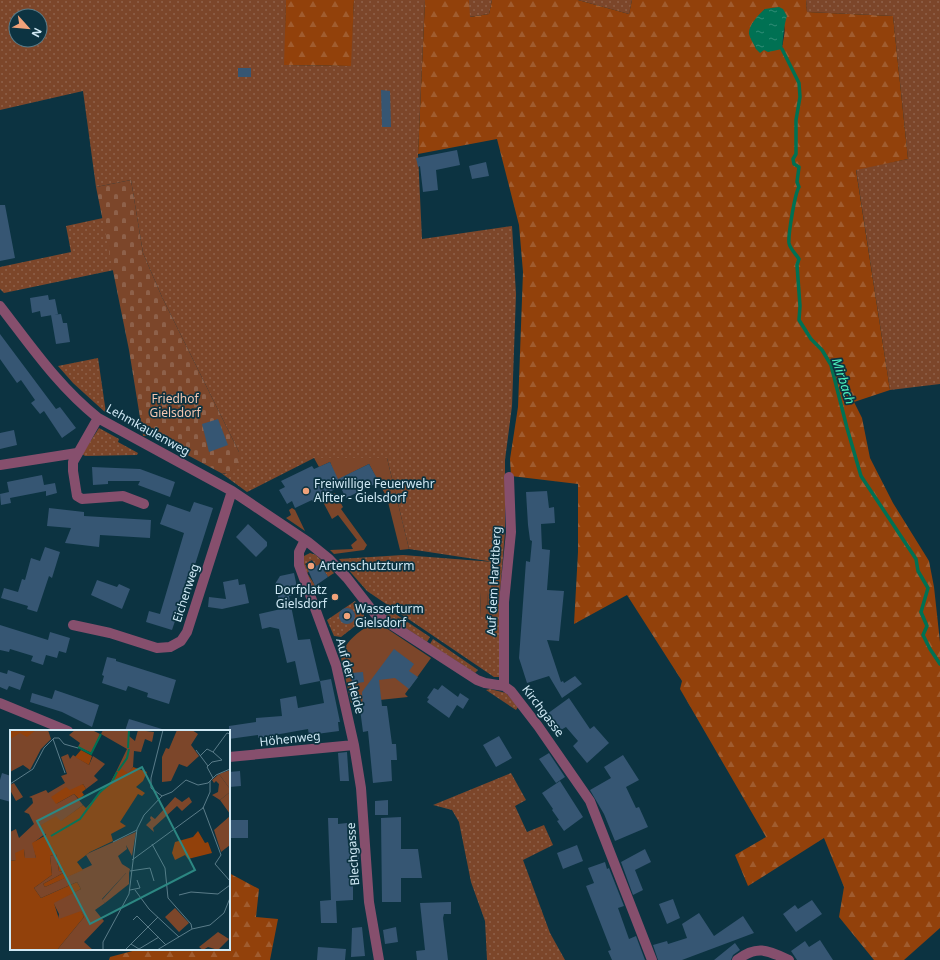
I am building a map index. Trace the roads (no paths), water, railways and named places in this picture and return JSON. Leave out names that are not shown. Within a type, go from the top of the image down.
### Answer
[{"type":"street","name":"Lehmkaulenweg","points":[[0,306],[47,369],[78,402],[98,418],[232,491]]},
{"type":"street","points":[[98,418],[73,462],[77,496],[82,499],[123,496],[144,504]]},
{"type":"street","points":[[0,465],[77,453]]},
{"type":"street","name":"Auf dem Hardtberg","points":[[504,686],[504,616],[511,532],[509,477]]},
{"type":"street","points":[[232,491],[305,540]]},
{"type":"street","name":"Eichenweg","points":[[73,625],[110,633],[157,648],[170,648],[181,641],[187,632],[232,491]]},
{"type":"street","name":"Kirchgasse","points":[[305,540],[329,559],[375,614],[477,680],[485,684],[504,686],[512,691],[590,802],[652,960]]},
{"type":"street","name":"Auf der Heide","points":[[305,540],[299,552],[299,565],[336,665],[354,745]]},
{"type":"street","points":[[0,703],[66,730]]},
{"type":"street","name":"Höhenweg","points":[[230,757],[354,745]]},
{"type":"street","name":"Blechgasse","points":[[354,745],[361,788],[369,902],[379,960]]},
{"type":"street","points":[[737,960],[746,953],[759,950],[768,951],[789,960]]},
{"type":"water","points":[[779,7],[783,9],[787,16],[784,27],[782,49],[768,52],[764,50],[760,53],[756,49],[749,34],[750,27],[765,9]]},
{"type":"waterway","name":"Mirbach","points":[[782,49],[799,83],[800,97],[796,120],[796,154],[793,159],[794,164],[799,167],[797,182],[799,187],[794,205],[789,239],[789,243],[799,259],[797,265],[800,306],[799,320],[811,339],[822,350],[831,365],[861,476],[916,559],[918,571],[928,588],[921,612],[927,626],[923,635],[940,664]]},
{"type":"place","name":"Freiwillige Feuerwehr Alfter - Gielsdorf","points":[[306,491]]},
{"type":"place","name":"Artenschutzturm","points":[[311,566]]},
{"type":"place","name":"Dorfplatz Gielsdorf","points":[[335,597]]},
{"type":"place","name":"Wasserturm Gielsdorf","points":[[347,616]]},
{"type":"park label","name":"Friedhof Gielsdorf","points":[[175,406]]}]
